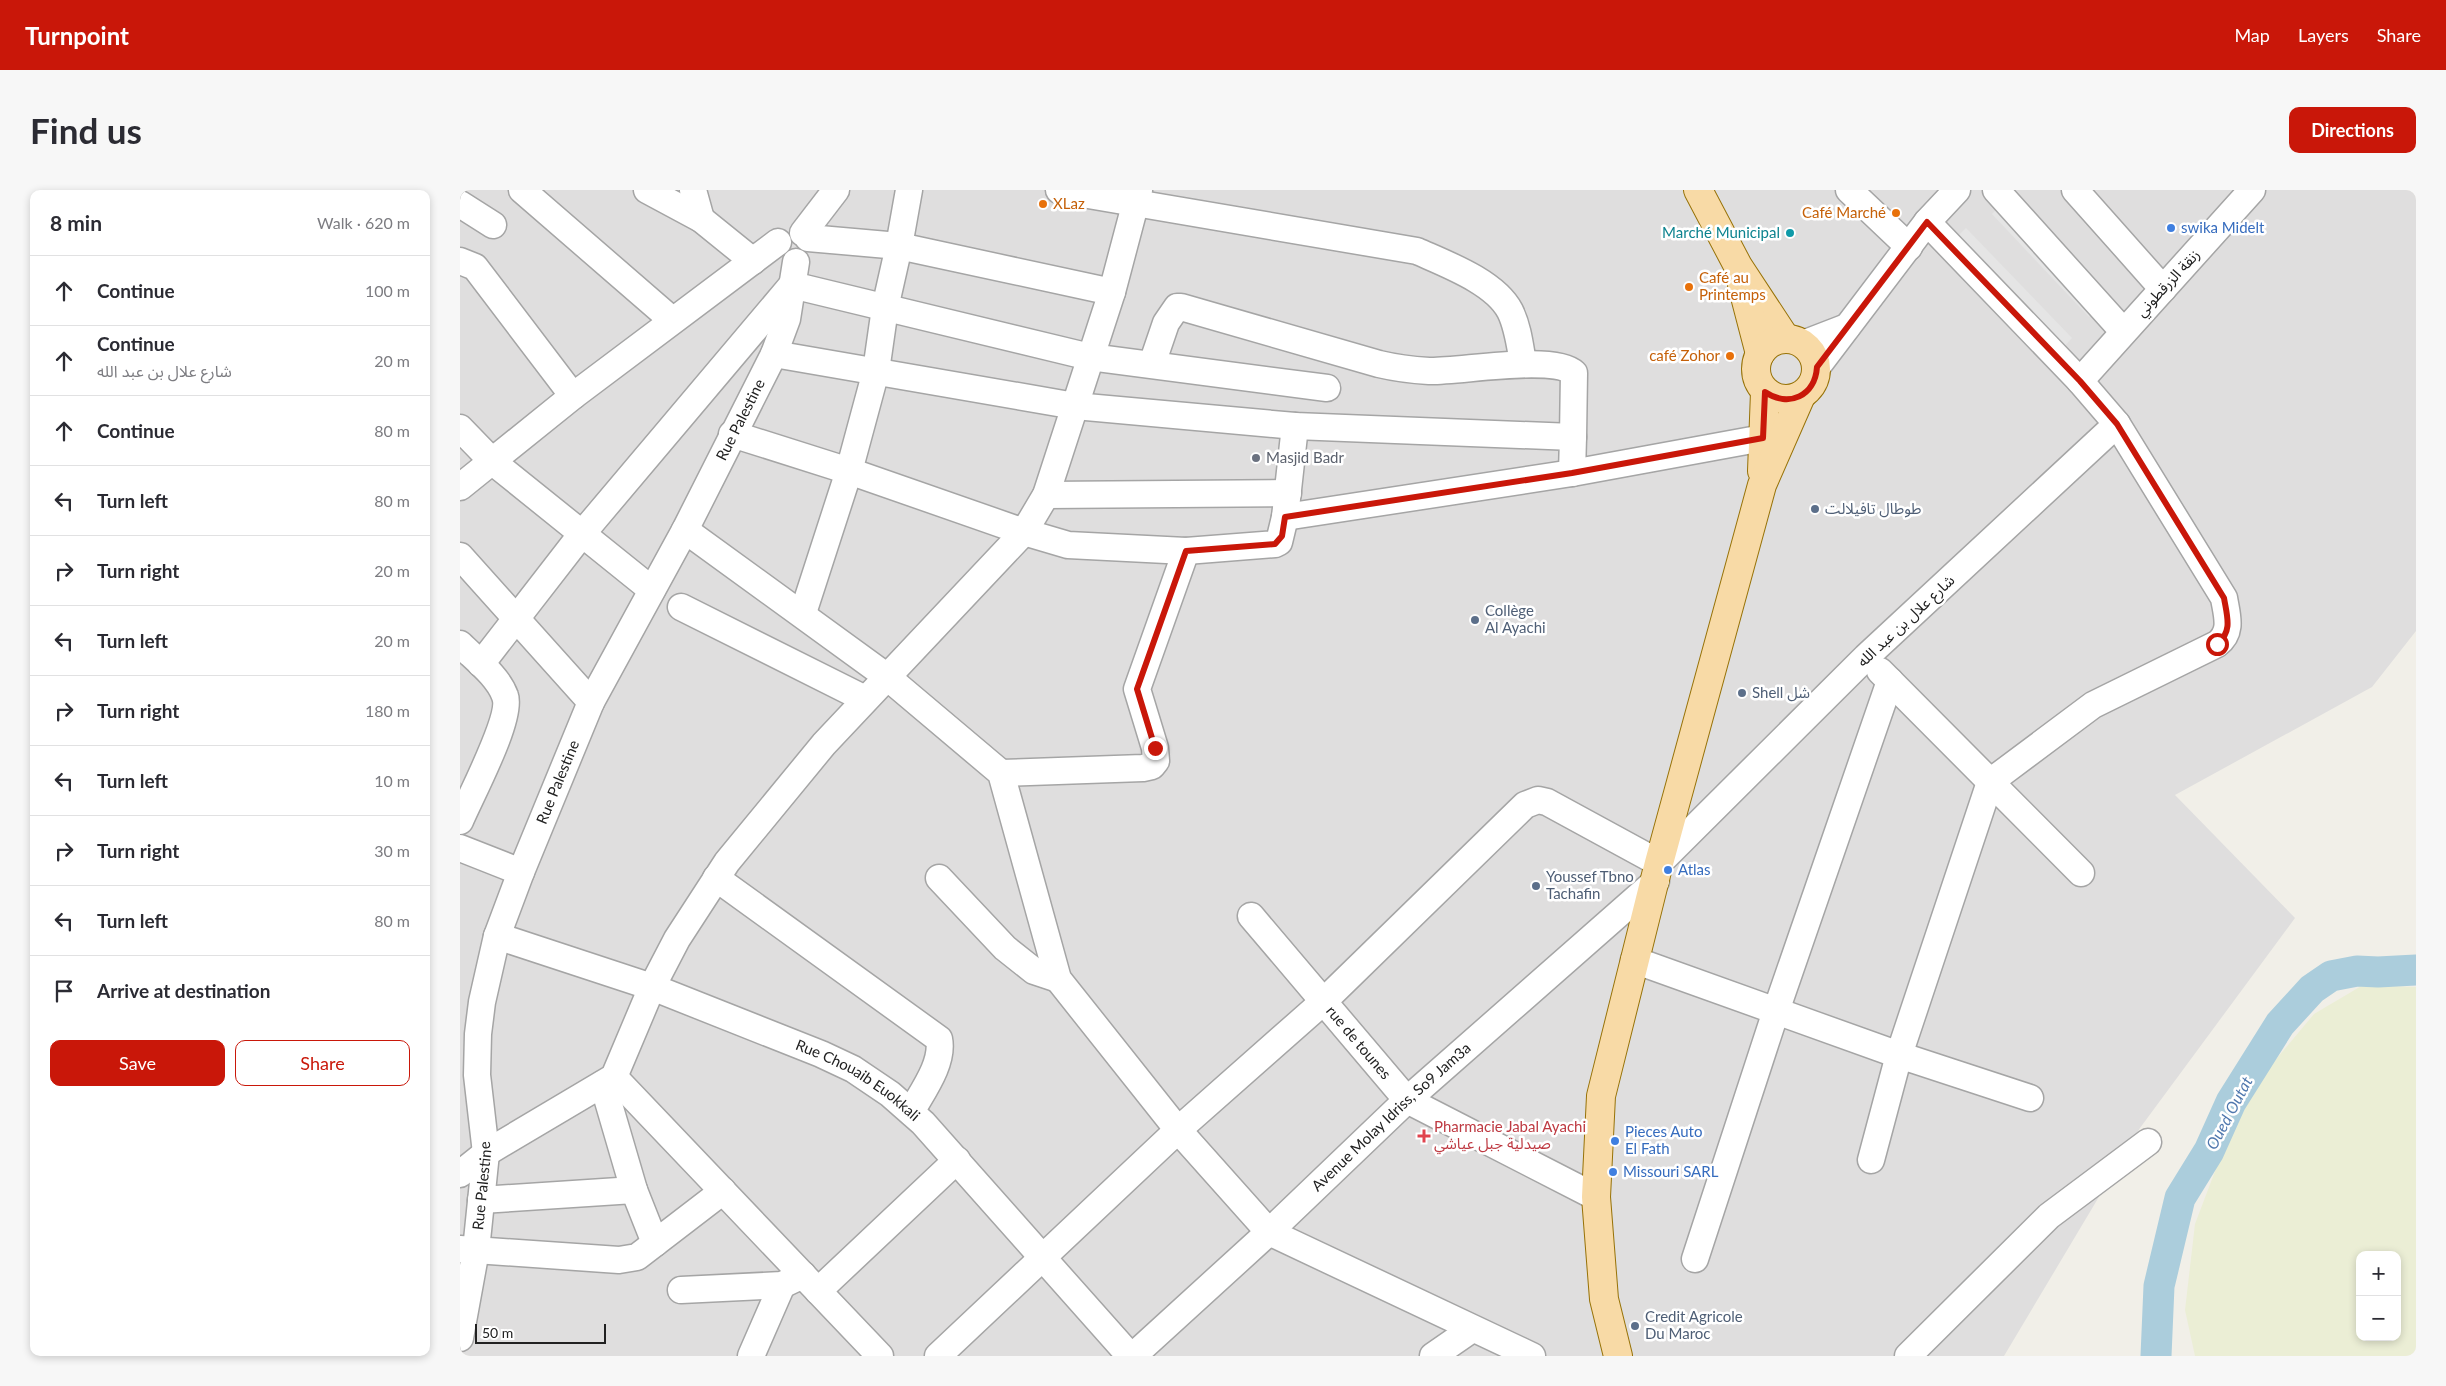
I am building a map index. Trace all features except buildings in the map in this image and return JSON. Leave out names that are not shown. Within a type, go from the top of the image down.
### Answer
[{"type":"main road","points":[[1618,1356],[1604,1299],[1596,1197],[1601,1096],[1657,872],[1762,485],[1801,396],[1814,384],[1817,367],[1810,350],[1795,341],[1738,266],[1698,190]]},
{"type":"main road","points":[[1738,266],[1760,354]]},
{"type":"main road","points":[[1795,341],[1776,340],[1767,345],[1756,363],[1756,373],[1759,383],[1765,392],[1782,400],[1801,396]]},
{"type":"main road","points":[[1762,485],[1765,392]]},
{"type":"street","points":[[522,190],[672,320]]},
{"type":"street","points":[[647,190],[701,219],[753,261]]},
{"type":"street","points":[[694,190],[701,219]]},
{"type":"street","points":[[480,664],[793,274],[810,251],[806,235],[836,190]]},
{"type":"street","points":[[803,614],[848,471],[876,371],[885,308],[900,246],[909,190]]},
{"type":"street","points":[[1059,190],[1137,197],[1417,251],[1459,270],[1497,294],[1510,310],[1516,327],[1523,363]]},
{"type":"street","points":[[1849,190],[1909,247]]},
{"type":"street","points":[[1996,190],[2124,331]]},
{"type":"street","points":[[2075,190],[2163,289]]},
{"type":"street","name":"زنقة الزرقطوني","points":[[2080,381],[2252,190]]},
{"type":"street","points":[[1817,367],[1927,222],[1955,191]]},
{"type":"street","points":[[460,1174],[486,1153],[609,1081],[652,987],[677,939],[716,878],[824,744],[886,676],[1024,532],[1046,495],[1112,292],[1137,197]]},
{"type":"street","points":[[460,204],[493,225]]},
{"type":"street","points":[[1871,1160],[1899,1055],[1990,782],[2093,705],[2217,644],[2224,639],[2228,631],[2224,598],[2117,424],[2080,381],[1927,222]]},
{"type":"street","points":[[460,487],[573,396],[778,242],[790,230],[806,235],[900,246],[1112,292]]},
{"type":"street","points":[[778,242],[780,254],[793,274],[885,308],[1090,357],[1327,388]]},
{"type":"street","points":[[460,261],[475,267],[573,396]]},
{"type":"street","name":"Rue Palestine","points":[[460,1338],[468,1249],[482,1200],[486,1153],[468,1074],[478,1034],[482,1002],[497,936],[521,872],[591,702],[685,530],[774,354],[787,319],[793,274]]},
{"type":"street","points":[[1152,364],[1166,323],[1177,308],[1181,307],[1379,364],[1421,370],[1471,369],[1523,363],[1563,367],[1574,373],[1572,473]]},
{"type":"street","points":[[1795,341],[1847,327]]},
{"type":"street","points":[[732,434],[1068,545],[1186,551],[1275,544],[1282,536],[1286,505],[1303,427],[1327,388],[1341,353]]},
{"type":"street","points":[[774,354],[1076,406],[1303,427],[1573,437]]},
{"type":"street","name":"شارع علال بن عبد الله","points":[[1657,872],[1866,658],[2117,424]]},
{"type":"street","points":[[460,428],[493,462],[652,590]]},
{"type":"street","points":[[1046,495],[1286,505],[1572,473],[1763,438]]},
{"type":"street","points":[[685,530],[886,676],[1001,773],[1058,979],[1178,1130],[1269,1232],[1532,1356]]},
{"type":"street","points":[[1001,773],[1143,768],[1152,766],[1156,761],[1155,748],[1137,689],[1186,551]]},
{"type":"street","points":[[460,556],[591,702]]},
{"type":"street","points":[[681,607],[866,699]]},
{"type":"street","points":[[460,644],[480,664],[506,697],[506,714],[460,821]]},
{"type":"street","points":[[1866,658],[2081,873]]},
{"type":"street","points":[[1696,1259],[1776,1011],[1890,681]]},
{"type":"street","points":[[938,1356],[1178,1130],[1324,1001],[1525,805],[1538,800],[1547,802],[1657,872]]},
{"type":"street","points":[[460,848],[521,872]]},
{"type":"street","name":"Avenue Molay Idriss, So9 Jam3a","points":[[1132,1356],[1269,1232],[1407,1100],[1657,872]]},
{"type":"street","points":[[716,878],[939,1039],[941,1050],[930,1078],[911,1112]]},
{"type":"street","points":[[938,878],[1005,948],[1034,971],[1058,979]]},
{"type":"street","name":"rue de tounes","points":[[1251,916],[1407,1100],[1596,1197]]},
{"type":"street","name":"Rue Chouaib Euokkali","points":[[497,936],[652,987],[853,1069],[890,1094],[911,1112],[956,1160],[1040,1258],[1132,1356]]},
{"type":"street","points":[[1634,960],[1899,1055],[2030,1098]]},
{"type":"street","points":[[609,1081],[634,1190],[655,1244]]},
{"type":"street","points":[[609,1081],[723,1192],[801,1284],[880,1356]]},
{"type":"street","points":[[1908,1356],[2049,1216],[2148,1142]]},
{"type":"street","points":[[751,1356],[801,1284],[956,1160]]},
{"type":"street","points":[[482,1200],[634,1190]]},
{"type":"street","points":[[468,1249],[619,1260],[637,1257],[723,1192]]},
{"type":"street","points":[[681,1290],[801,1284]]},
{"type":"street","points":[[1433,1356],[1472,1329]]},
{"type":"shaded area","points":[[460,190],[2416,190],[2416,631],[2372,687],[2175,795],[2295,918],[2140,1128],[2004,1356],[460,1356]]},
{"type":"shaded area","points":[[1998,208],[2097,308],[2089,317],[1992,214]]},
{"type":"shaded area","points":[[1966,228],[2072,338],[2062,349],[1958,236]]},
{"type":"green space","points":[[2363,985],[2416,987],[2416,1356],[2195,1356],[2185,1310],[2195,1224],[2242,1100],[2314,1014]]},
{"type":"waterway","name":"Oued Outat","points":[[2156,1356],[2159,1286],[2180,1198],[2209,1151],[2231,1102],[2280,1024],[2312,989],[2331,976],[2357,971],[2416,970]]},
{"type":"place","name":"XLaz","points":[[1043,204]]},
{"type":"place","name":"Café Marché","points":[[1896,213]]},
{"type":"place","name":"swika Midelt","points":[[2171,228]]},
{"type":"place","name":"Marché Municipal","points":[[1790,233]]},
{"type":"place","name":"Café au Printemps","points":[[1689,287]]},
{"type":"place","name":"café Zohor","points":[[1730,356]]},
{"type":"place","name":"Masjid Badr","points":[[1256,458]]},
{"type":"place","name":"طوطال تافيلالت","points":[[1815,509]]},
{"type":"place","name":"Collège Al Ayachi","points":[[1475,620]]},
{"type":"place","name":"Shell شل","points":[[1742,693]]},
{"type":"place","name":"Atlas","points":[[1668,870]]},
{"type":"place","name":"Youssef Tbno Tachafin","points":[[1536,886]]},
{"type":"place","name":"Pharmacie Jabal Ayachi صيدلية جبل عياشي","points":[[1424,1136]]},
{"type":"place","name":"Pieces Auto El Fath","points":[[1615,1141]]},
{"type":"place","name":"Missouri SARL","points":[[1613,1172]]},
{"type":"place","name":"Credit Agricole Du Maroc","points":[[1635,1326]]},
{"type":"route","points":[[1155,748],[1137,689],[1186,551],[1275,544],[1279,542],[1282,536],[1285,517],[1572,473],[1763,438],[1765,392],[1782,400],[1792,400],[1808,391],[1814,384],[1817,367],[1927,222],[2080,381],[2117,424],[2224,598],[2228,631],[2224,639],[2217,644]]}]
